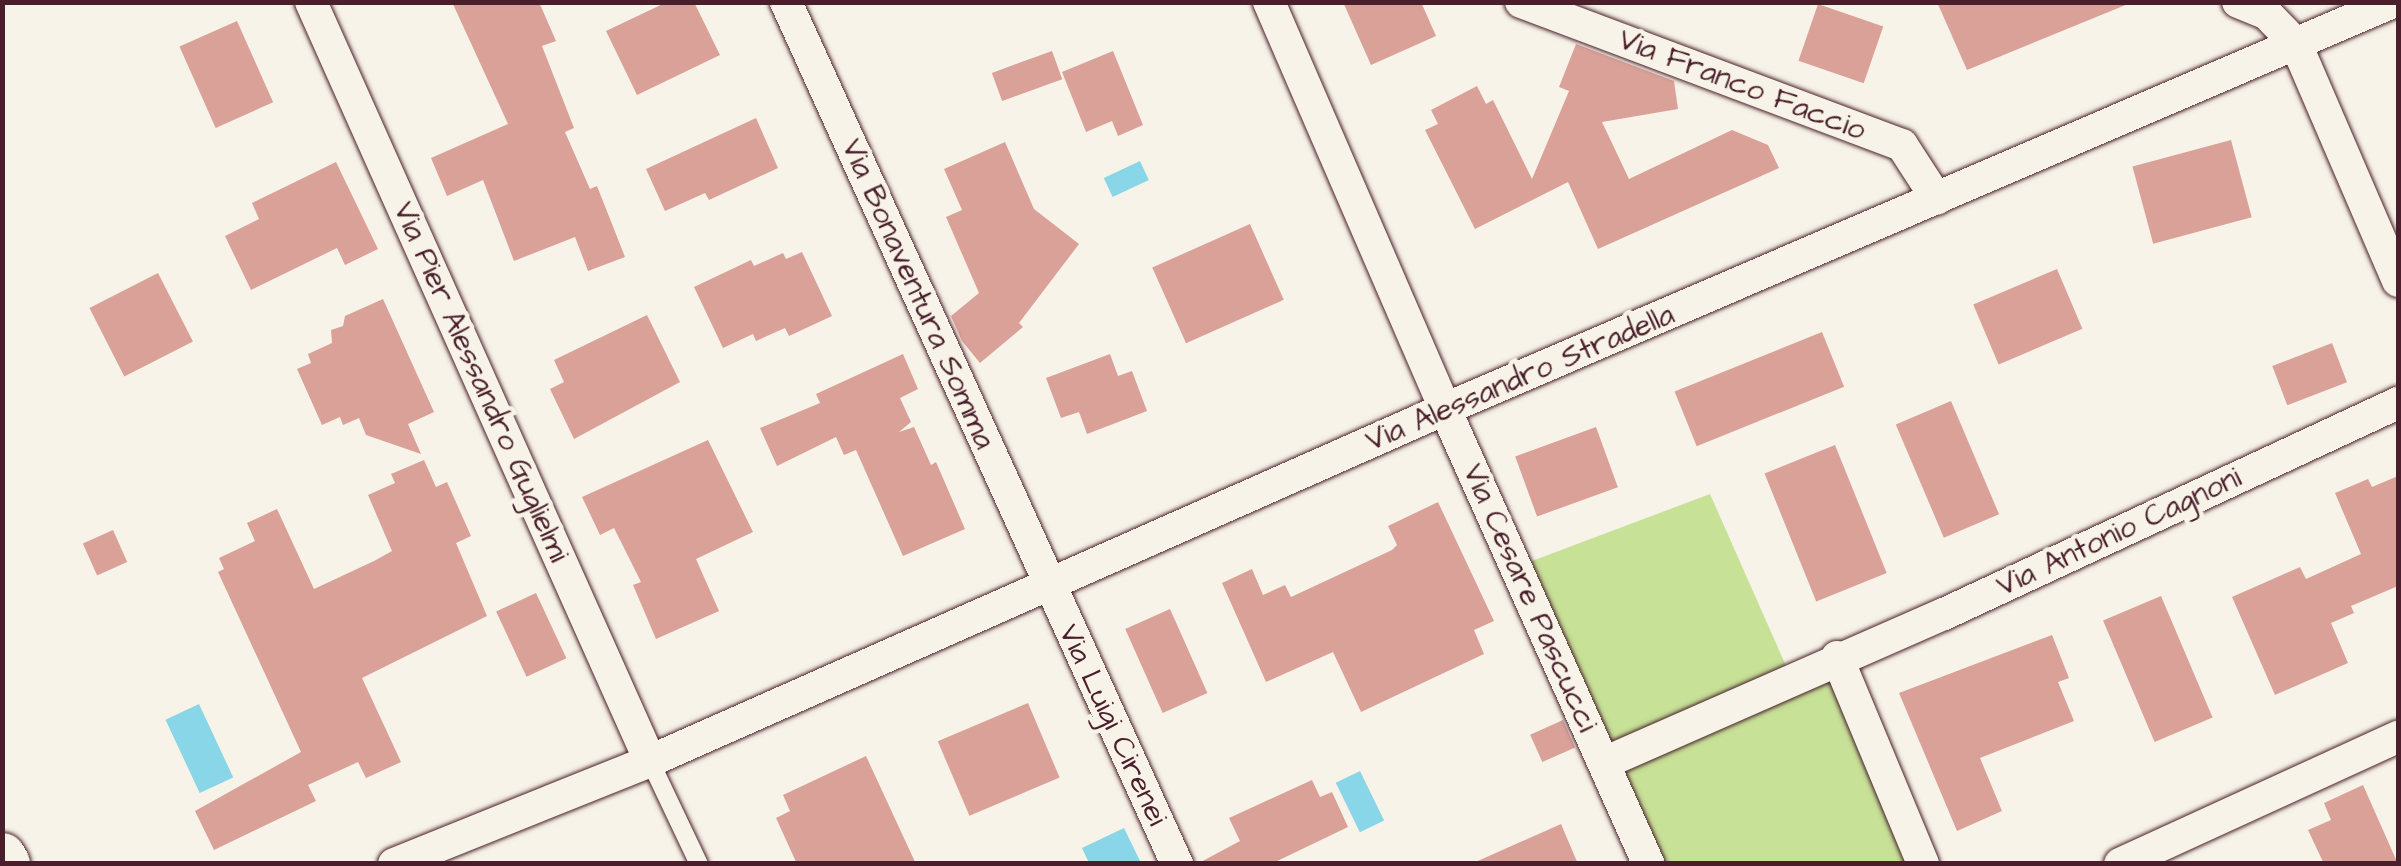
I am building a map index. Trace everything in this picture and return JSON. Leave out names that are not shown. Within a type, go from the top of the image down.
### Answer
[{"type":"street","name":"Via Pier Alessandro Guglielmi","points":[[311,2],[650,761]]},
{"type":"street","name":"Via Bonaventura Somma","points":[[786,2],[1049,586]]},
{"type":"street","name":"Via Cesare Pascucci","points":[[1269,2],[1444,410],[1649,864]]},
{"type":"street","name":"Via Franco Faccio","points":[[1522,2],[1902,145],[1937,200]]},
{"type":"street","points":[[2238,2],[2267,14],[2296,44],[2398,281]]},
{"type":"street","name":"Via Alessandro Stradella","points":[[394,864],[650,761],[1444,410],[2393,2]]},
{"type":"street","name":"Via Antonio Cagnoni","points":[[1604,763],[1838,656],[1944,614],[2398,403]]},
{"type":"street","name":"Via Luigi Cirenei","points":[[1049,586],[1177,864]]},
{"type":"street","points":[[1838,656],[1923,864]]},
{"type":"street","points":[[2120,864],[2398,737]]},
{"type":"lane","points":[[650,761],[699,864]]},
{"type":"green space","points":[[1710,494],[1791,677],[1837,657],[1924,863],[1649,863],[1516,567]]},
{"type":"water","points":[[1140,161],[1149,180],[1113,197],[1104,178]]},
{"type":"water","points":[[199,704],[233,777],[200,793],[165,720]]},
{"type":"water","points":[[1360,771],[1384,820],[1360,832],[1336,783]]},
{"type":"water","points":[[1124,828],[1141,863],[1089,863],[1082,848]]},
{"type":"building","points":[[452,2],[539,2],[556,41],[542,46],[574,128],[565,132],[590,189],[597,186],[625,257],[588,271],[575,237],[514,261],[483,180],[447,196],[431,158],[508,124]]},
{"type":"building","points":[[667,2],[694,2],[720,55],[637,95],[606,31]]},
{"type":"building","points":[[1343,2],[1421,2],[1436,36],[1371,65]]},
{"type":"building","points":[[1937,2],[2133,2],[1967,70]]},
{"type":"building","points":[[1818,4],[1883,26],[1864,83],[1798,61]]},
{"type":"building","points":[[237,21],[273,102],[216,128],[179,47]]},
{"type":"building","points":[[1576,44],[1674,81],[1678,109],[1602,122],[1629,179],[1732,130],[1768,145],[1779,168],[1598,249],[1568,182],[1475,229],[1425,130],[1438,124],[1431,110],[1477,86],[1486,104],[1493,100],[1532,179],[1569,91],[1559,87]]},
{"type":"building","points":[[1052,51],[1062,79],[1002,101],[992,73]]},
{"type":"building","points":[[1113,51],[1143,125],[1118,136],[1112,121],[1086,132],[1062,72]]},
{"type":"building","points":[[756,118],[778,168],[709,200],[705,193],[665,211],[646,169]]},
{"type":"building","points":[[2231,140],[2252,217],[2153,244],[2132,166]]},
{"type":"building","points":[[1005,142],[1034,209],[1079,244],[1019,323],[1023,327],[980,363],[962,341],[951,316],[979,293],[946,217],[962,210],[944,169]]},
{"type":"building","points":[[336,162],[378,249],[345,265],[337,248],[251,290],[225,236],[259,219],[252,203]]},
{"type":"building","points":[[1250,224],[1284,300],[1186,343],[1152,268]]},
{"type":"building","points":[[802,252],[832,316],[789,336],[785,328],[756,341],[753,334],[723,348],[694,287],[751,260],[754,266],[783,253],[786,259]]},
{"type":"building","points":[[2057,269],[2082,329],[1999,364],[1973,305]]},
{"type":"building","points":[[158,273],[193,342],[124,377],[89,308]]},
{"type":"building","points":[[383,299],[434,412],[408,424],[421,454],[366,435],[359,418],[343,425],[340,417],[322,425],[297,369],[311,363],[308,354],[332,343],[331,330],[343,326],[345,316]]},
{"type":"building","points":[[647,315],[680,382],[574,439],[550,389],[564,382],[554,360]]},
{"type":"building","points":[[1822,332],[1844,387],[1697,446],[1675,392]]},
{"type":"building","points":[[2332,343],[2347,382],[2287,405],[2272,366]]},
{"type":"building","points":[[903,354],[918,389],[900,398],[911,422],[899,432],[914,427],[931,465],[936,462],[965,529],[903,556],[856,450],[844,455],[836,437],[777,466],[760,428],[820,403],[816,394]]},
{"type":"building","points":[[1110,354],[1118,376],[1132,371],[1147,411],[1087,434],[1079,412],[1061,418],[1046,378]]},
{"type":"building","points":[[1951,401],[1999,514],[1944,538],[1896,424]]},
{"type":"building","points":[[1596,427],[1618,487],[1537,517],[1515,456]]},
{"type":"building","points":[[708,440],[753,532],[696,559],[719,611],[656,639],[633,585],[641,582],[614,528],[600,535],[582,497]]},
{"type":"building","points":[[1835,445],[1887,573],[1816,601],[1765,473]]},
{"type":"building","points":[[424,460],[436,487],[447,482],[471,536],[456,543],[487,616],[362,678],[401,762],[366,778],[358,762],[308,785],[316,801],[214,850],[195,811],[301,752],[218,572],[224,569],[219,558],[255,541],[247,523],[277,509],[314,589],[374,561],[392,551],[368,495],[395,483],[391,474]]},
{"type":"building","points":[[2398,476],[2398,586],[2351,606],[2354,613],[2331,623],[2348,663],[2275,695],[2232,597],[2300,567],[2306,579],[2361,554],[2335,493],[2368,479],[2372,487]]},
{"type":"building","points":[[1438,502],[1494,621],[1474,630],[1484,654],[1361,712],[1333,652],[1266,682],[1222,583],[1252,569],[1263,595],[1285,585],[1291,597],[1392,550],[1397,545],[1388,526]]},
{"type":"building","points":[[113,530],[127,562],[97,575],[83,543]]},
{"type":"building","points":[[536,593],[566,658],[527,677],[496,612]]},
{"type":"building","points":[[2161,596],[2213,718],[2155,742],[2103,621]]},
{"type":"building","points":[[1170,609],[1207,693],[1163,713],[1125,629]]},
{"type":"building","points":[[2052,635],[2069,678],[2058,682],[2074,721],[1980,758],[2002,811],[1957,831],[1899,693]]},
{"type":"building","points":[[1028,703],[1060,778],[969,816],[938,741]]},
{"type":"building","points":[[1563,720],[1575,747],[1542,762],[1530,735]]},
{"type":"building","points":[[866,756],[916,864],[797,864],[776,818],[790,811],[783,795]]},
{"type":"building","points":[[1312,780],[1320,797],[1332,792],[1348,827],[1271,864],[1197,864],[1240,841],[1229,818]]},
{"type":"building","points":[[2363,785],[2398,864],[2324,864],[2308,830],[2331,820],[2324,803]]},
{"type":"building","points":[[1561,824],[1578,864],[1471,864]]}]
